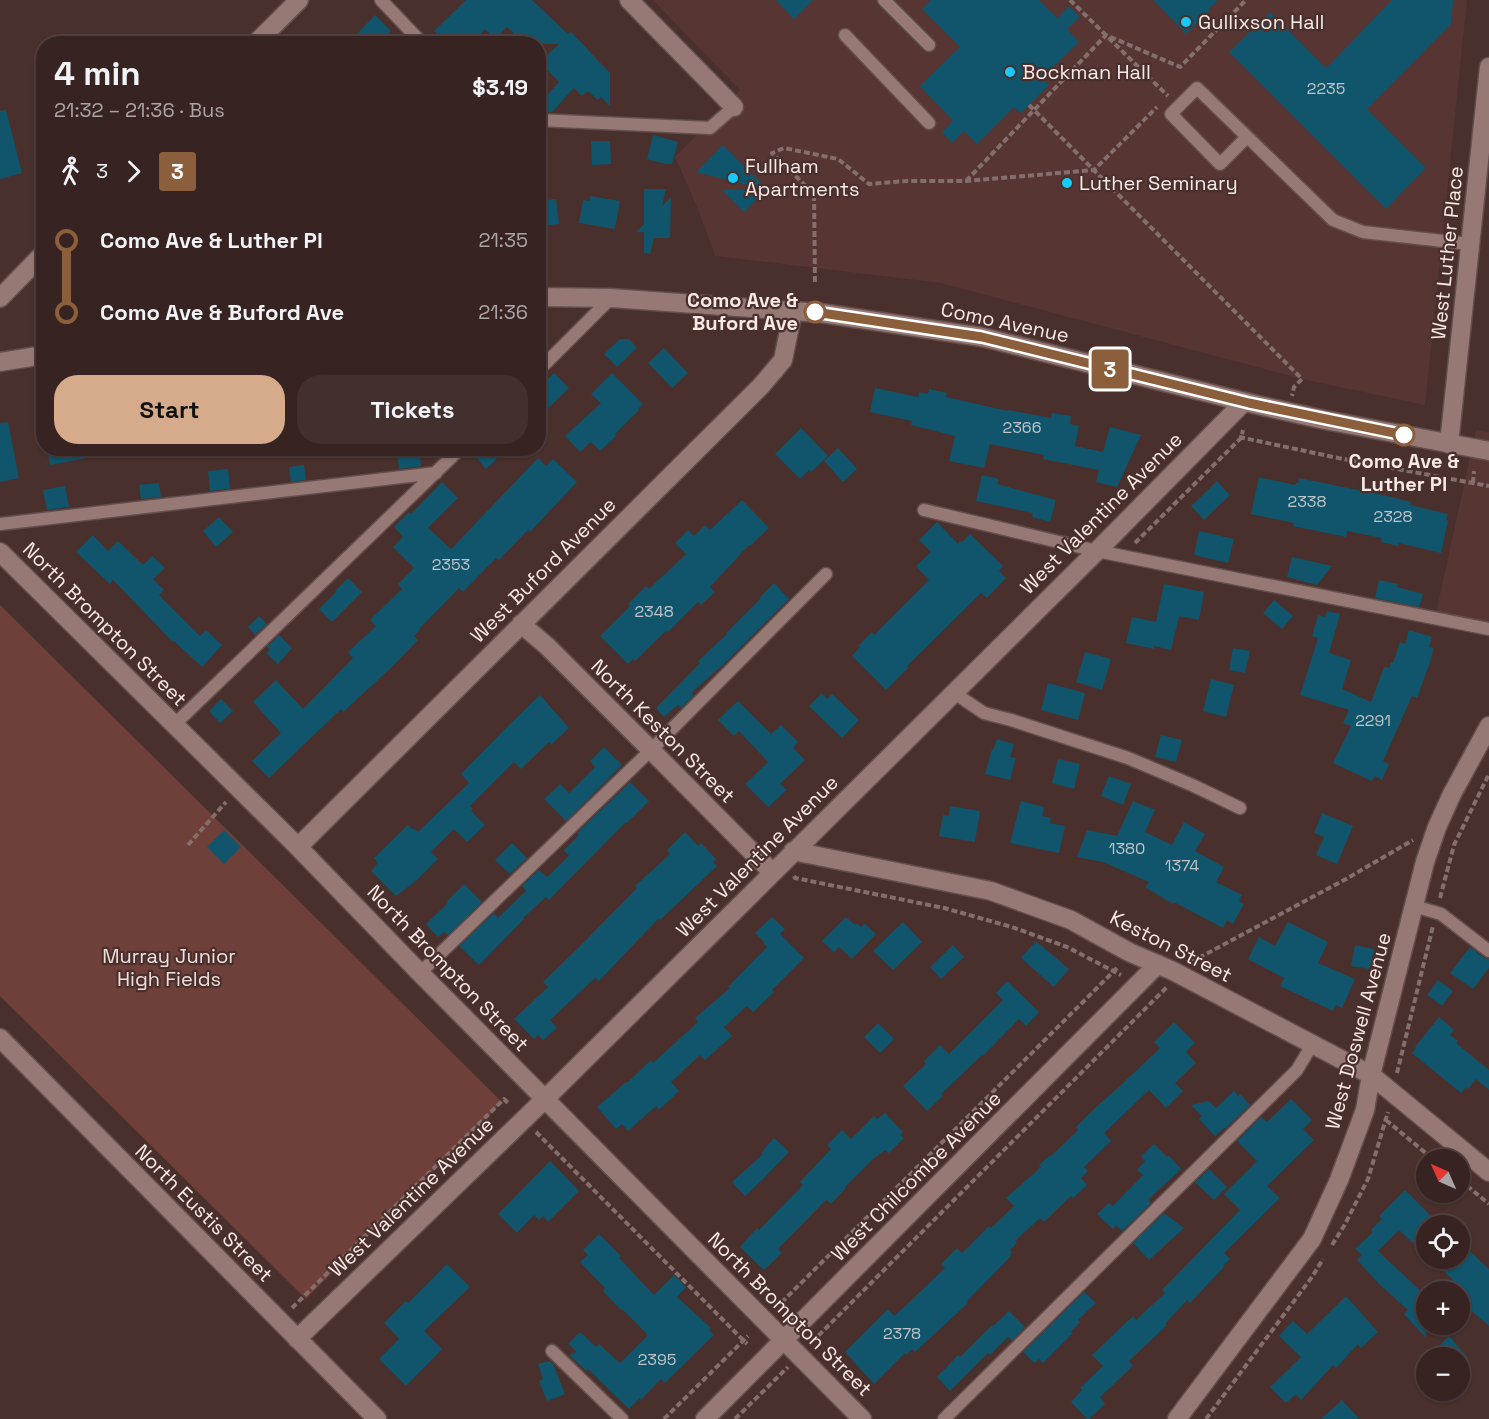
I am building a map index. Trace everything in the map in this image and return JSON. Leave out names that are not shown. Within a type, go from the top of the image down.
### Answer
[{"type":"street","points":[[263,36],[298,0]]},
{"type":"street","points":[[629,0],[735,107]]},
{"type":"street","name":"West Luther Place","points":[[1449,444],[1489,68]]},
{"type":"street","points":[[0,298],[36,261]]},
{"type":"street","name":"Como Avenue","points":[[546,297],[611,298],[822,312],[982,337],[1244,402],[1489,451]]},
{"type":"street","name":"West Buford Avenue","points":[[298,847],[769,377],[783,360],[793,310]]},
{"type":"street","points":[[0,362],[36,356]]},
{"type":"street","name":"West Valentine Avenue","points":[[297,1339],[545,1099],[1244,402]]},
{"type":"street","name":"North Brompton Street","points":[[0,552],[298,847],[862,1419]]},
{"type":"street","name":"North Keston Street","points":[[521,624],[547,646],[772,873]]},
{"type":"street","name":"West Doswell Avenue","points":[[1177,1419],[1312,1239],[1339,1180],[1365,1110],[1371,1075],[1425,862],[1452,794],[1489,726]]},
{"type":"street","name":"Keston Street","points":[[793,851],[991,891],[1071,920],[1129,952],[1180,974],[1371,1075],[1489,1172]]},
{"type":"street","name":"West Chilcombe Avenue","points":[[705,1419],[1158,964]]},
{"type":"street","name":"North Eustis Street","points":[[0,1038],[377,1419]]},
{"type":"lane","points":[[381,0],[415,36]]},
{"type":"lane","points":[[884,0],[929,45]]},
{"type":"lane","points":[[845,34],[929,123]]},
{"type":"lane","points":[[1247,137],[1220,164],[1171,114],[1197,88],[1333,220],[1363,231],[1470,244]]},
{"type":"lane","points":[[546,120],[710,128],[735,107]]},
{"type":"lane","points":[[546,363],[611,298]]},
{"type":"lane","points":[[174,724],[453,456]]},
{"type":"lane","points":[[0,524],[436,473]]},
{"type":"lane","points":[[924,510],[1097,551],[1489,629]]},
{"type":"lane","points":[[420,973],[651,750],[826,574]]},
{"type":"lane","points":[[954,692],[984,713],[1128,758],[1192,784],[1240,808]]},
{"type":"lane","points":[[1414,906],[1441,914],[1489,951]]},
{"type":"lane","points":[[944,1419],[1297,1070],[1312,1045]]},
{"type":"lane","points":[[552,1351],[622,1419]]},
{"type":"path","points":[[1070,0],[1168,96]]},
{"type":"path","points":[[1106,35],[1180,68],[1246,0]]},
{"type":"path","points":[[966,181],[1106,35]]},
{"type":"path","points":[[814,282],[814,194],[772,153],[784,148],[838,159],[870,184],[908,181],[966,181],[1094,170],[1160,104]]},
{"type":"path","points":[[1029,105],[1302,379]]},
{"type":"path","points":[[1234,436],[1489,486]]},
{"type":"path","points":[[1473,483],[1474,471]]},
{"type":"path","points":[[188,845],[239,788]]},
{"type":"path","points":[[735,1419],[1194,960],[1346,879],[1437,827]]},
{"type":"path","points":[[792,873],[795,878],[944,908],[1012,927],[1066,947],[1121,975]]},
{"type":"path","points":[[775,1310],[1120,965]]},
{"type":"path","points":[[290,1310],[504,1099],[509,1104]]},
{"type":"path","points":[[1377,1117],[1386,1120],[1421,1149]]},
{"type":"path","points":[[534,1129],[745,1342]]},
{"type":"path","points":[[1470,1188],[1489,1204]]},
{"type":"path","points":[[664,1419],[745,1342],[748,1336]]},
{"type":"shaded area","name":"Luther Seminary","points":[[653,0],[1467,0],[1425,405],[1302,379],[941,283],[715,256],[698,209],[675,157],[740,90]]},
{"type":"shaded area","points":[[1476,430],[1489,432],[1489,621],[1436,613]]},
{"type":"green space","name":"Murray Junior High Fields","points":[[0,605],[502,1102],[306,1299],[0,996]]},
{"type":"building","points":[[466,0],[532,0],[568,34],[571,32],[610,73],[610,106],[601,97],[598,100],[588,91],[582,96],[574,88],[552,112],[546,112],[546,96],[559,82],[546,68],[546,56],[559,44],[546,44],[546,36],[517,36],[507,27],[498,36],[492,36],[485,29],[479,36],[439,36],[434,31]]},
{"type":"building","points":[[776,0],[813,0],[794,19]]},
{"type":"building","name":"Bockman Hall","points":[[931,0],[1039,0],[1057,18],[1069,6],[1080,17],[1067,29],[1079,42],[1042,78],[1049,85],[1021,113],[1014,107],[977,144],[964,131],[952,143],[942,132],[953,121],[920,86],[960,47],[922,9]]},
{"type":"building","name":"Gullixson Hall","points":[[1153,0],[1218,0],[1186,34]]},
{"type":"building","points":[[1392,0],[1453,0],[1451,24],[1367,109],[1426,168],[1386,209],[1229,52],[1270,12],[1326,68]]},
{"type":"building","points":[[375,15],[391,31],[386,36],[356,35]]},
{"type":"building","points":[[6,110],[22,173],[0,179],[0,111]]},
{"type":"building","points":[[653,135],[678,142],[672,164],[647,159]]},
{"type":"building","points":[[591,141],[610,141],[611,164],[592,165]]},
{"type":"building","name":"Fullham Apartments","points":[[723,145],[768,190],[766,189],[744,212],[722,190],[746,190],[747,185],[696,172]]},
{"type":"building","points":[[644,189],[666,189],[662,206],[671,197],[670,238],[654,238],[650,254],[644,253],[644,232],[636,232],[644,224]]},
{"type":"building","points":[[590,196],[620,201],[615,229],[579,223],[583,200],[590,201]]},
{"type":"building","points":[[556,199],[559,224],[546,225],[546,200]]},
{"type":"building","points":[[620,339],[629,339],[637,348],[617,367],[604,354]]},
{"type":"building","points":[[664,348],[688,373],[672,388],[648,363]]},
{"type":"building","points":[[554,373],[569,388],[546,410],[546,381]]},
{"type":"building","points":[[612,373],[643,404],[600,451],[591,442],[580,452],[565,436],[601,403],[591,394]]},
{"type":"building","points":[[875,388],[918,397],[919,392],[928,394],[929,389],[947,393],[946,397],[1008,411],[1051,418],[1052,413],[1071,416],[1070,424],[1079,426],[1075,446],[1103,452],[1110,427],[1141,435],[1117,487],[1096,482],[1099,470],[1043,459],[1044,455],[990,444],[984,468],[949,461],[955,436],[911,425],[912,421],[870,412]]},
{"type":"building","points":[[8,422],[19,478],[0,482],[0,423]]},
{"type":"building","points":[[801,428],[828,456],[800,479],[775,454]]},
{"type":"building","points":[[838,448],[857,469],[843,482],[824,461]]},
{"type":"building","points":[[48,456],[97,456],[50,465]]},
{"type":"building","points":[[398,456],[420,456],[421,466],[399,469]]},
{"type":"building","points":[[475,456],[500,456],[486,469]]},
{"type":"building","points":[[538,458],[546,466],[553,459],[577,482],[530,532],[528,530],[499,560],[496,558],[463,592],[459,588],[419,629],[414,636],[418,640],[393,666],[343,712],[341,709],[269,778],[252,761],[281,733],[253,702],[276,680],[303,709],[353,658],[348,652],[376,626],[370,620],[402,589],[398,584],[414,568],[393,547],[403,537],[394,527],[409,512],[411,514],[442,482],[458,498],[428,528],[451,549]]},
{"type":"building","points":[[304,465],[306,480],[291,482],[289,467]]},
{"type":"building","points":[[228,469],[230,489],[210,491],[208,471]]},
{"type":"building","points":[[982,475],[999,479],[997,484],[1056,500],[1050,522],[1032,517],[1033,513],[976,501]]},
{"type":"building","points":[[1259,477],[1295,485],[1299,478],[1392,497],[1411,502],[1410,505],[1448,514],[1441,553],[1399,543],[1398,546],[1381,542],[1382,538],[1347,531],[1346,537],[1251,514]]},
{"type":"building","points":[[1217,481],[1230,495],[1204,520],[1191,506]]},
{"type":"building","points":[[159,483],[161,497],[141,499],[139,485]]},
{"type":"building","points":[[65,486],[69,507],[47,510],[43,490]]},
{"type":"building","points":[[742,500],[769,528],[749,545],[710,587],[715,592],[701,605],[698,602],[668,632],[666,631],[635,661],[633,659],[628,664],[600,636],[646,586],[649,589],[686,554],[675,543],[688,530],[694,536],[705,525],[710,530]]},
{"type":"building","points":[[219,517],[233,532],[216,547],[203,531]]},
{"type":"building","points":[[937,522],[958,544],[970,534],[1003,566],[999,571],[1006,578],[987,598],[981,593],[886,690],[852,656],[872,632],[874,635],[929,580],[916,566],[931,552],[919,540]]},
{"type":"building","points":[[1199,531],[1234,539],[1228,563],[1194,555]]},
{"type":"building","points":[[93,535],[108,551],[118,541],[143,565],[152,556],[165,568],[153,579],[164,590],[159,595],[200,636],[206,630],[222,645],[202,667],[173,642],[113,580],[110,584],[76,552]]},
{"type":"building","points":[[1292,557],[1332,566],[1317,585],[1287,577]]},
{"type":"building","points":[[348,578],[362,592],[332,622],[319,609]]},
{"type":"building","points":[[1379,580],[1398,584],[1397,587],[1423,594],[1419,607],[1375,598]]},
{"type":"building","points":[[774,583],[789,599],[725,663],[691,693],[694,695],[681,708],[678,705],[664,717],[656,708]]},
{"type":"building","points":[[1164,584],[1204,592],[1199,620],[1179,616],[1171,650],[1126,643],[1132,617],[1156,622]]},
{"type":"building","points":[[1274,600],[1293,616],[1282,629],[1263,613]]},
{"type":"building","points":[[1327,611],[1340,614],[1329,653],[1351,660],[1342,689],[1371,702],[1384,667],[1389,668],[1391,662],[1393,663],[1400,642],[1405,644],[1409,630],[1432,637],[1429,647],[1434,648],[1429,665],[1417,698],[1412,696],[1383,761],[1389,764],[1382,780],[1375,776],[1372,781],[1333,763],[1351,726],[1343,723],[1349,710],[1300,695],[1318,638],[1312,636],[1318,615],[1325,617]]},
{"type":"building","points":[[259,616],[267,624],[255,635],[248,627]]},
{"type":"building","points":[[279,635],[292,648],[278,664],[266,653],[270,650],[267,647]]},
{"type":"building","points":[[1233,648],[1250,651],[1245,673],[1229,670]]},
{"type":"building","points":[[1085,652],[1111,659],[1102,690],[1076,682]]},
{"type":"building","points":[[1211,679],[1234,685],[1226,717],[1203,711]]},
{"type":"building","points":[[1048,683],[1085,693],[1078,720],[1041,710]]},
{"type":"building","points":[[822,693],[827,699],[832,694],[859,720],[842,738],[809,706]]},
{"type":"building","points":[[540,695],[569,728],[551,745],[549,742],[521,769],[514,762],[470,806],[473,809],[471,811],[485,825],[467,842],[454,829],[431,852],[438,859],[417,880],[396,896],[371,871],[378,863],[374,858],[408,825],[418,832],[469,783],[461,774]]},
{"type":"building","points":[[221,699],[233,711],[220,723],[209,711]]},
{"type":"building","points":[[738,701],[771,734],[781,725],[798,742],[793,748],[805,760],[780,784],[787,790],[768,807],[745,784],[768,762],[739,731],[734,736],[718,720]]},
{"type":"building","points":[[1161,735],[1182,740],[1176,762],[1155,757]]},
{"type":"building","points":[[997,739],[1014,744],[1010,757],[1016,758],[1010,780],[985,774]]},
{"type":"building","points":[[604,747],[622,765],[566,821],[544,799],[560,784],[569,793],[595,767],[590,761]]},
{"type":"building","points":[[1058,759],[1080,764],[1074,789],[1052,783]]},
{"type":"building","points":[[1109,776],[1131,784],[1123,805],[1101,796]]},
{"type":"building","points":[[630,782],[649,801],[549,900],[546,897],[523,918],[479,965],[459,946],[494,913],[498,918],[526,891],[522,886],[539,870],[547,877],[569,856],[564,850],[579,835],[577,833]]},
{"type":"building","points":[[1021,801],[1044,807],[1042,816],[1051,818],[1050,823],[1065,826],[1059,853],[1010,843]]},
{"type":"building","points":[[1133,801],[1155,810],[1145,832],[1172,845],[1184,822],[1205,834],[1195,851],[1224,867],[1216,882],[1242,895],[1239,901],[1244,904],[1233,924],[1227,920],[1223,928],[1174,902],[1173,904],[1145,887],[1149,882],[1103,862],[1077,857],[1087,830],[1117,836]]},
{"type":"building","points":[[950,806],[980,811],[975,842],[939,836],[943,815],[949,816]]},
{"type":"building","points":[[1322,813],[1353,826],[1337,864],[1316,855],[1324,837],[1314,833]]},
{"type":"building","points":[[224,830],[241,847],[224,864],[207,847]]},
{"type":"building","points":[[685,832],[698,846],[701,843],[716,859],[713,862],[717,866],[660,920],[658,919],[599,981],[595,978],[550,1020],[557,1028],[543,1040],[538,1035],[534,1039],[514,1019],[548,987],[543,982],[637,888],[635,886],[670,854],[667,850]]},
{"type":"building","points":[[512,843],[527,858],[510,874],[495,860]]},
{"type":"building","points":[[464,884],[482,902],[448,935],[444,932],[438,937],[426,924]]},
{"type":"building","points":[[772,917],[785,929],[780,934],[804,958],[753,1012],[747,1006],[724,1027],[732,1036],[705,1060],[700,1055],[671,1082],[679,1091],[659,1110],[656,1106],[628,1131],[622,1124],[616,1129],[597,1107],[651,1060],[653,1063],[698,1022],[695,1018],[730,988],[728,987],[767,947],[755,933]]},
{"type":"building","points":[[846,917],[855,925],[857,923],[861,927],[865,924],[876,934],[852,959],[839,947],[834,952],[822,941]]},
{"type":"building","points":[[903,922],[922,942],[893,970],[873,951]]},
{"type":"building","points":[[1288,922],[1328,942],[1318,963],[1355,979],[1342,1008],[1336,1005],[1333,1011],[1280,986],[1284,978],[1248,959],[1259,937],[1275,946]]},
{"type":"building","points":[[1036,941],[1069,969],[1054,987],[1021,958]]},
{"type":"building","points":[[953,945],[964,957],[941,979],[930,967]]},
{"type":"building","points":[[1355,945],[1374,949],[1370,969],[1351,966]]},
{"type":"building","points":[[1470,947],[1484,958],[1489,959],[1489,968],[1473,989],[1450,973]]},
{"type":"building","points":[[1438,980],[1453,991],[1442,1006],[1427,995]]},
{"type":"building","points":[[1007,981],[1039,1012],[1026,1026],[1019,1019],[941,1094],[943,1096],[927,1111],[903,1086],[926,1064],[924,1061],[940,1045],[949,1054],[1003,1000],[996,993]]},
{"type":"building","points":[[1439,1017],[1454,1030],[1450,1035],[1458,1041],[1456,1043],[1489,1070],[1489,1090],[1476,1079],[1468,1089],[1466,1087],[1461,1093],[1412,1053]]},
{"type":"building","points":[[1174,1022],[1195,1043],[1186,1052],[1196,1063],[1175,1083],[1183,1091],[1166,1108],[1149,1090],[1104,1133],[1111,1141],[1084,1167],[1088,1171],[1081,1178],[1087,1185],[1073,1198],[1071,1196],[1044,1222],[1040,1218],[1015,1241],[1017,1243],[1010,1250],[1011,1256],[967,1301],[968,1303],[915,1352],[912,1349],[906,1355],[905,1353],[874,1384],[845,1352],[888,1309],[894,1316],[901,1310],[945,1268],[941,1264],[957,1248],[962,1253],[989,1226],[991,1228],[1014,1206],[1006,1198],[1078,1130],[1076,1127],[1095,1108],[1160,1048],[1154,1042]]},
{"type":"building","points":[[878,1023],[894,1039],[880,1053],[864,1037]]},
{"type":"building","points":[[1234,1091],[1250,1105],[1215,1136],[1199,1119],[1202,1116],[1191,1105],[1209,1101],[1216,1108]]},
{"type":"building","points":[[1291,1099],[1312,1120],[1303,1129],[1314,1140],[1267,1186],[1280,1198],[1224,1253],[1230,1259],[1224,1267],[1190,1303],[1187,1300],[1165,1324],[1167,1325],[1129,1361],[1133,1366],[1100,1397],[1105,1404],[1087,1419],[1071,1402],[1082,1390],[1080,1388],[1103,1366],[1092,1355],[1133,1316],[1136,1320],[1165,1293],[1162,1290],[1240,1210],[1224,1194],[1257,1161],[1237,1141],[1261,1117],[1267,1122]]},
{"type":"building","points":[[885,1113],[903,1132],[900,1135],[904,1138],[889,1153],[885,1150],[873,1159],[831,1204],[826,1200],[778,1249],[782,1253],[764,1270],[740,1247],[803,1185],[800,1182],[831,1149],[827,1145],[842,1130],[851,1139],[874,1116],[877,1119]]},
{"type":"building","points":[[774,1138],[789,1152],[745,1196],[732,1182],[763,1154],[761,1153]]},
{"type":"building","points":[[1154,1144],[1181,1169],[1148,1200],[1151,1203],[1122,1231],[1116,1225],[1113,1229],[1097,1214],[1109,1203],[1113,1206],[1143,1175],[1137,1170],[1145,1161],[1141,1156]]},
{"type":"building","points":[[550,1161],[579,1191],[548,1222],[543,1216],[539,1220],[534,1215],[517,1233],[498,1214]]},
{"type":"building","points":[[1209,1169],[1227,1187],[1214,1200],[1195,1182]]},
{"type":"building","points":[[1405,1190],[1430,1215],[1416,1215],[1416,1246],[1399,1230],[1378,1251],[1416,1287],[1416,1327],[1404,1314],[1408,1310],[1357,1260],[1362,1255],[1355,1249],[1373,1232],[1371,1230],[1382,1219],[1379,1216]]},
{"type":"building","points":[[1164,1213],[1184,1228],[1149,1260],[1133,1243]]},
{"type":"building","points":[[599,1234],[654,1295],[674,1275],[686,1287],[677,1297],[711,1328],[709,1330],[714,1335],[665,1383],[661,1379],[629,1409],[588,1369],[586,1371],[569,1355],[577,1352],[568,1344],[580,1332],[596,1347],[599,1344],[620,1363],[648,1335],[603,1291],[605,1288],[580,1262],[588,1255],[583,1250]]},
{"type":"building","points":[[1470,1251],[1489,1269],[1489,1326],[1470,1310],[1470,1281],[1453,1280],[1442,1269],[1470,1269]]},
{"type":"building","points":[[447,1264],[470,1287],[424,1331],[442,1349],[406,1386],[379,1359],[399,1339],[384,1323],[406,1301],[408,1303]]},
{"type":"building","points":[[1084,1292],[1096,1303],[1078,1320],[1080,1322],[1071,1332],[1073,1333],[1043,1363],[1039,1359],[1034,1363],[1023,1352]]},
{"type":"building","points":[[1346,1296],[1378,1332],[1361,1348],[1358,1344],[1336,1368],[1333,1365],[1301,1400],[1296,1394],[1286,1403],[1270,1387],[1301,1357],[1279,1336],[1293,1321],[1307,1334]]},
{"type":"building","points":[[1009,1311],[1025,1327],[1012,1341],[1008,1337],[990,1355],[988,1353],[950,1391],[937,1377],[958,1355],[960,1357]]},
{"type":"building","points":[[1449,1336],[1458,1347],[1439,1347]]},
{"type":"building","points":[[550,1361],[565,1394],[547,1401],[539,1381],[543,1379],[538,1364]]},
{"type":"building","points":[[1342,1400],[1359,1419],[1321,1419]]},
{"type":"bus line","name":"3","points":[[815,312],[982,337],[1249,403],[1404,435]]},
{"type":"place","name":"Gullixson Hall","points":[[1186,22]]},
{"type":"place","name":"Bockman Hall","points":[[1010,72]]},
{"type":"place","name":"Fullham Apartments","points":[[733,178]]},
{"type":"place","name":"Luther Seminary","points":[[1067,183]]},
{"type":"place","name":"Como Ave & Buford Ave","points":[[815,312]]},
{"type":"place","name":"Como Ave & Luther Pl","points":[[1404,435]]}]
